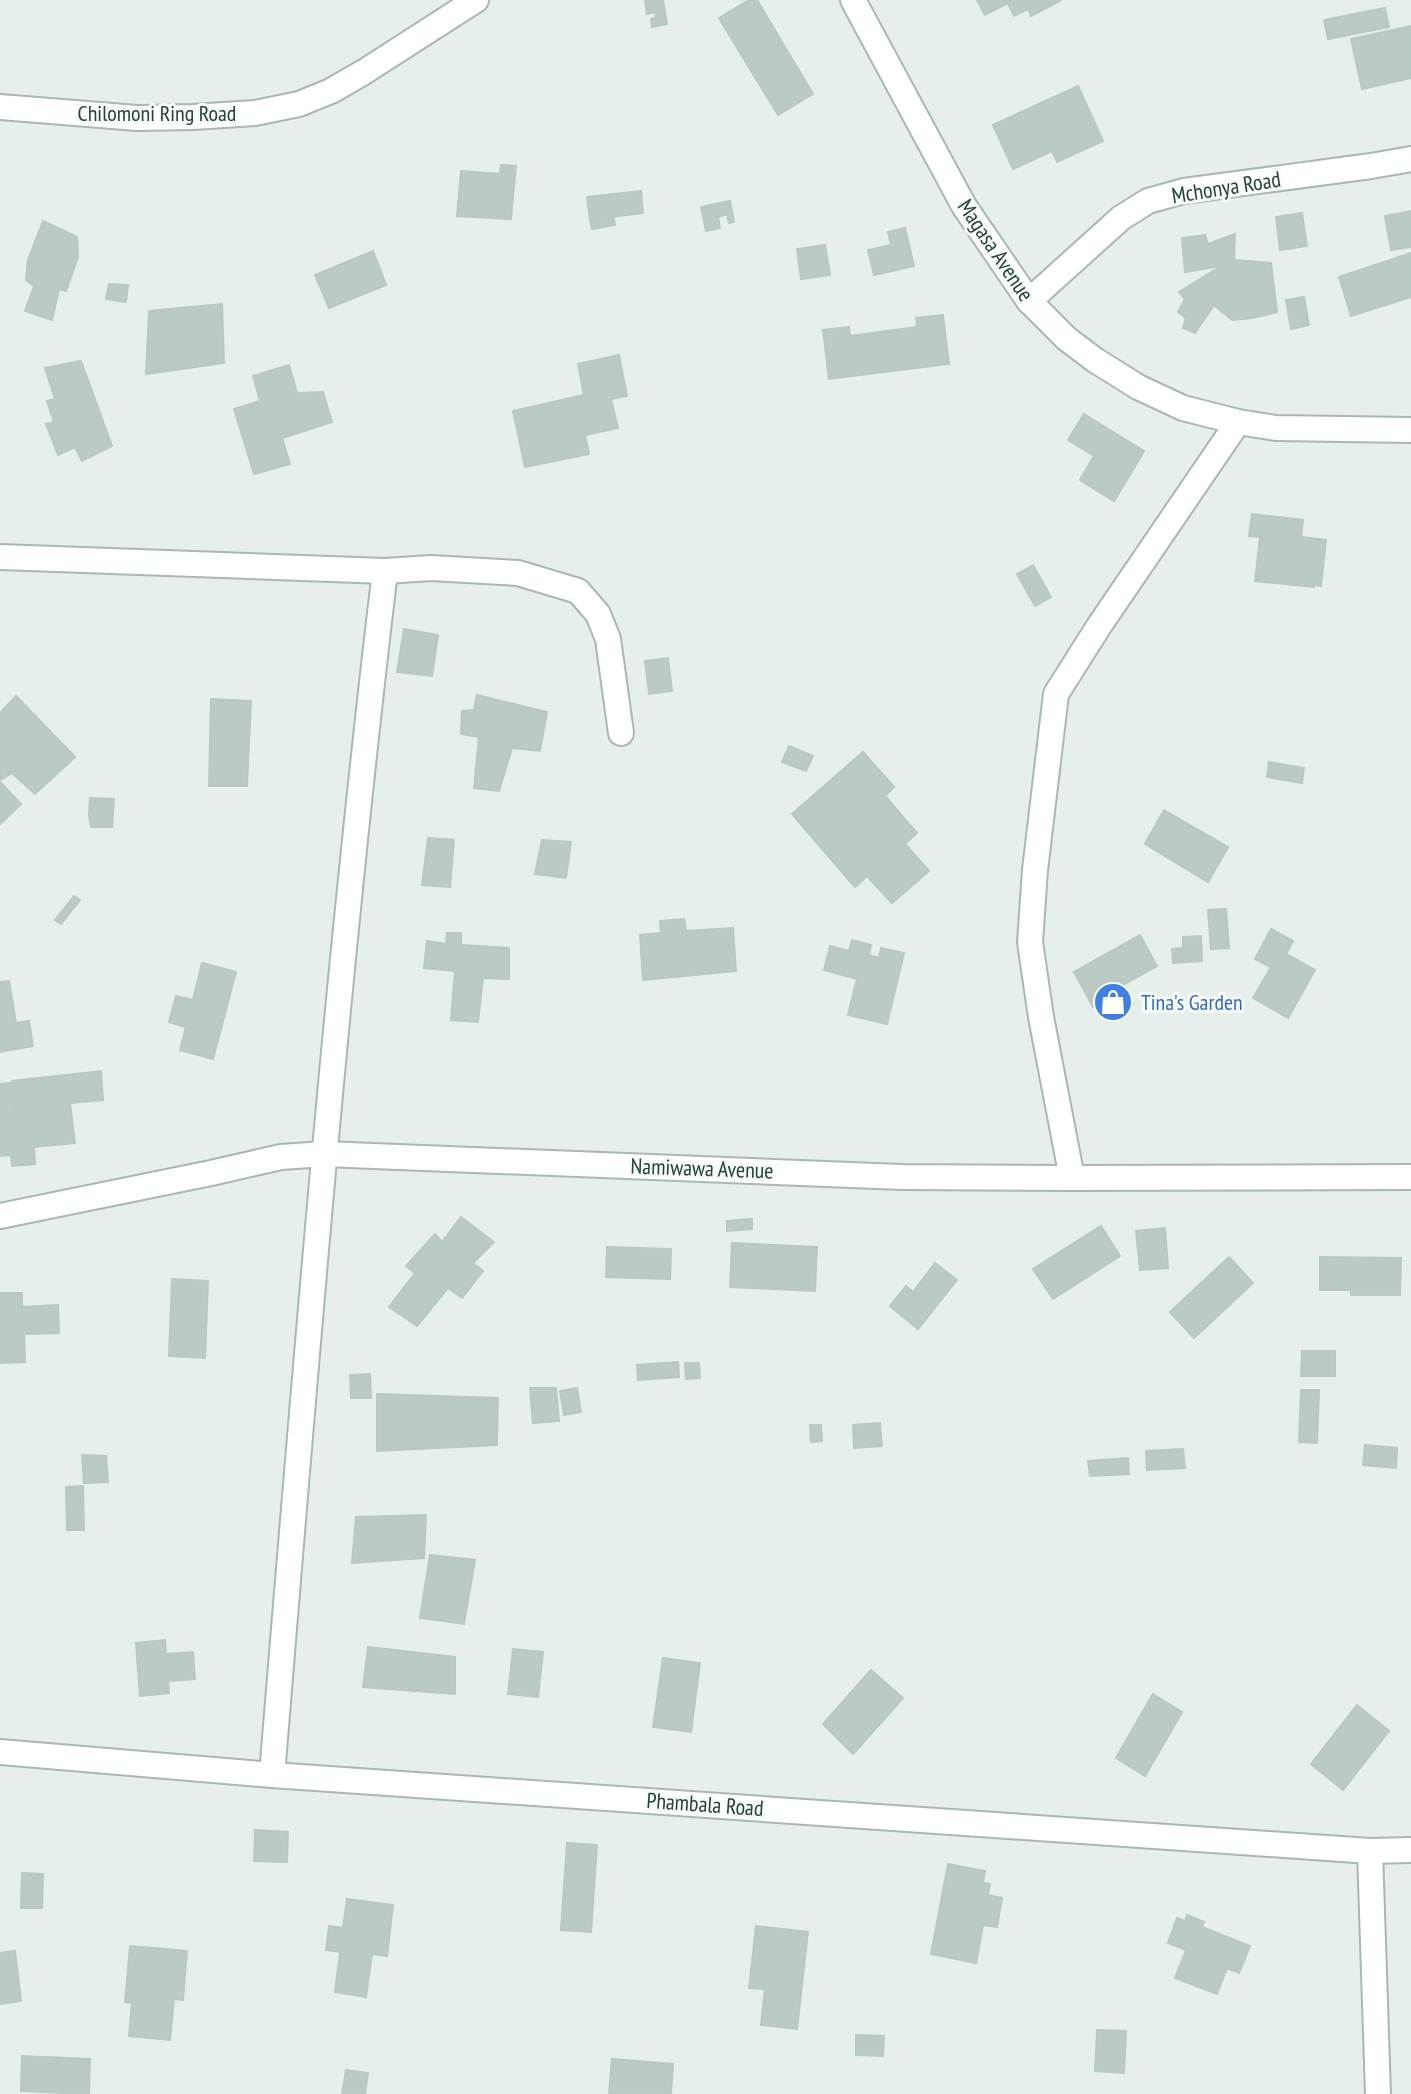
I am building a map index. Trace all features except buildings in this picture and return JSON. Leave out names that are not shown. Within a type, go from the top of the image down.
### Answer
[{"type":"street","name":"Chilomoni Ring Road","points":[[0,107],[137,118],[255,113],[299,104],[331,91],[364,72],[476,0]]},
{"type":"street","name":"Magasa Avenue","points":[[853,0],[964,206],[1029,301],[1067,339],[1138,387],[1183,408],[1276,428],[1411,430]]},
{"type":"street","name":"Mchonya Road","points":[[1029,301],[1121,218],[1148,201],[1184,191],[1411,159]]},
{"type":"street","points":[[1072,1178],[1030,942],[1035,870],[1056,694],[1238,422]]},
{"type":"street","points":[[0,557],[518,573],[578,591],[598,614],[608,639],[621,733]]},
{"type":"street","points":[[272,1775],[324,1154],[353,853],[385,571]]},
{"type":"street","name":"Namiwawa Avenue","points":[[0,1216],[281,1157],[324,1154],[902,1177],[1411,1177]]},
{"type":"street","name":"Phambala Road","points":[[0,1752],[272,1775],[1370,1851],[1411,1850]]},
{"type":"street","points":[[1370,1851],[1378,2094]]},
{"type":"place","name":"Tina's Garden","points":[[1113,1002]]}]
